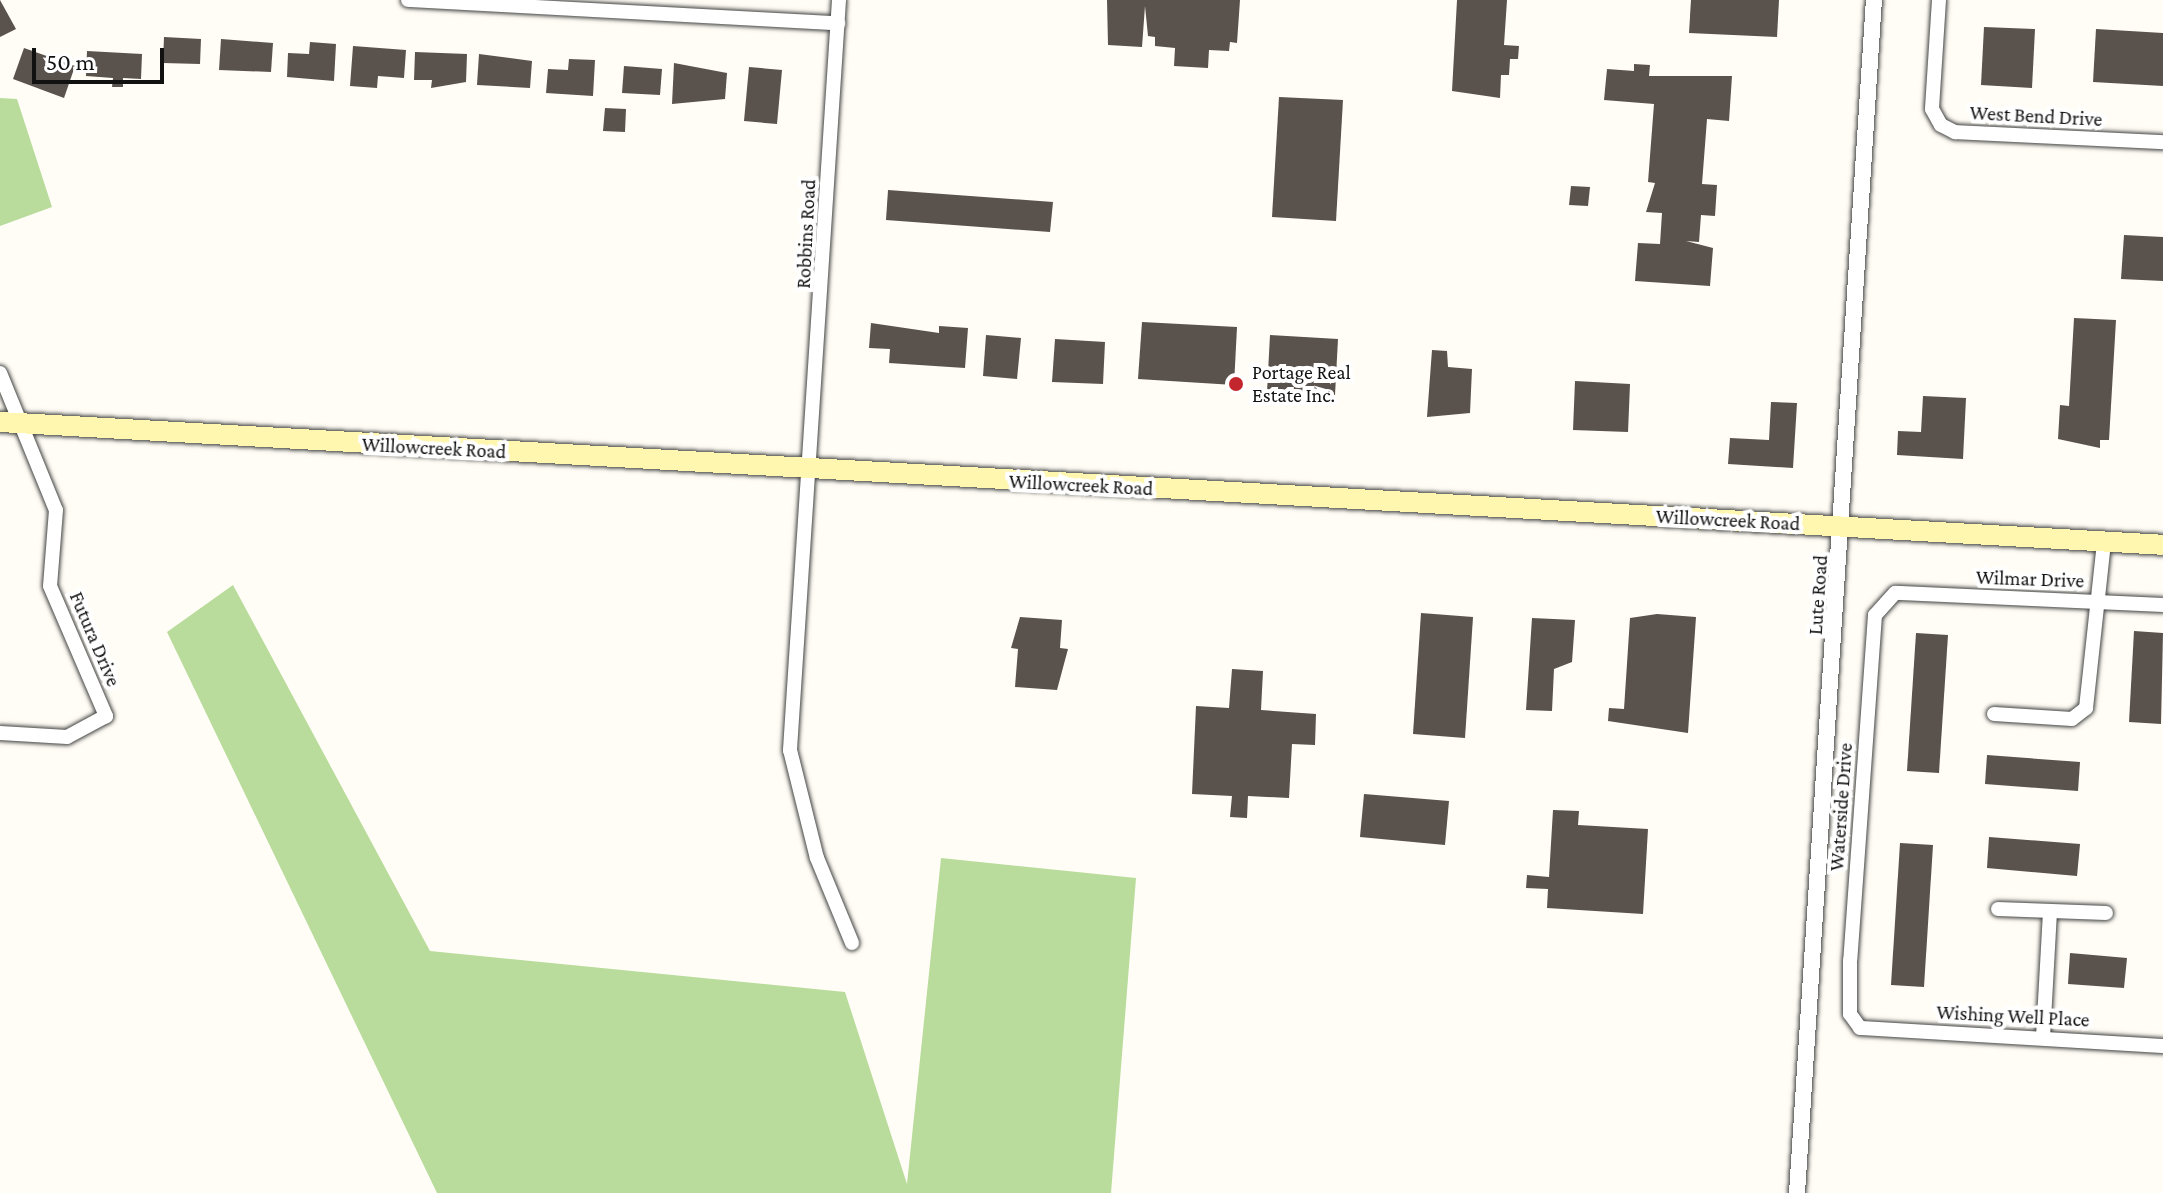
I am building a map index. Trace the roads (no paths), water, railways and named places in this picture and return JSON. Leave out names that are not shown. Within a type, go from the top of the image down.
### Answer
[{"type":"main road","name":"Willowcreek Road","points":[[0,422],[2163,545]]},
{"type":"street","points":[[408,0],[838,23]]},
{"type":"street","name":"Robbins Road","points":[[839,0],[812,470],[790,750],[817,858],[852,943]]},
{"type":"street","name":"Lute Road","points":[[1797,1193],[1843,526],[1874,0]]},
{"type":"street","name":"West Bend Drive","points":[[1939,0],[1932,109],[1941,125],[1955,132],[2163,142]]},
{"type":"street","points":[[0,373],[23,423]]},
{"type":"street","name":"Futura Drive","points":[[0,733],[67,737],[106,716],[50,586],[56,510],[23,423]]},
{"type":"street","points":[[1994,714],[2072,719],[2086,708],[2104,542]]},
{"type":"street","name":"Wilmar Drive","points":[[1895,593],[2163,605]]},
{"type":"street","name":"Waterside Drive","points":[[1860,1028],[1850,1014],[1850,960],[1875,615],[1895,593]]},
{"type":"street","points":[[1998,909],[2106,913]]},
{"type":"street","points":[[2043,1037],[2050,912]]},
{"type":"street","name":"Wishing Well Place","points":[[1860,1028],[2163,1046]]},
{"type":"place","name":"Portage Real Estate Inc.","points":[[1236,384]]}]
